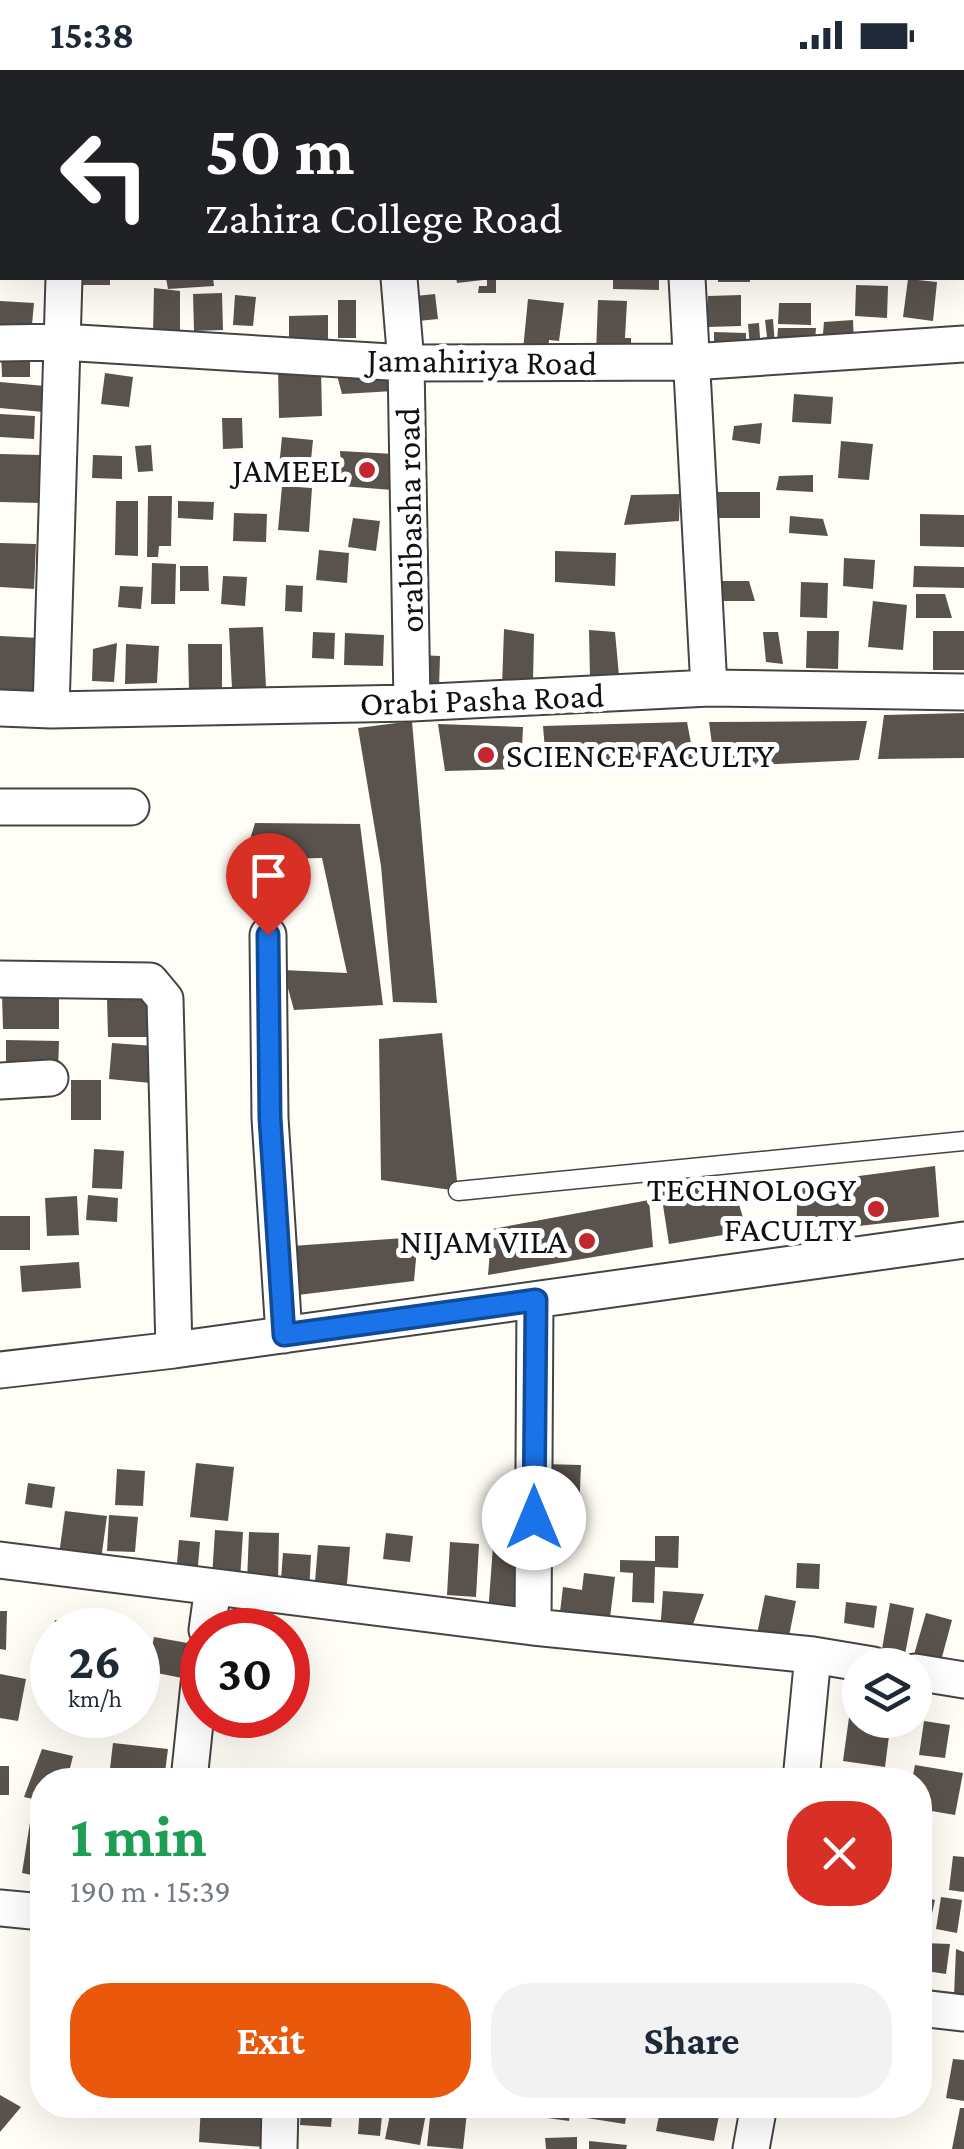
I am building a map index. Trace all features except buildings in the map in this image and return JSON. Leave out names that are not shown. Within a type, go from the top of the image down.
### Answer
[{"type":"street","points":[[51,710],[64,280]]},
{"type":"street","name":"orabibasha road","points":[[399,280],[406,363],[412,704]]},
{"type":"street","points":[[687,280],[709,688]]},
{"type":"street","name":"Jamahiriya Road","points":[[0,343],[62,342],[406,363],[691,362],[964,344]]},
{"type":"street","name":"Orabi Pasha Road","points":[[0,708],[412,704],[709,688],[964,692]]},
{"type":"street","points":[[0,807],[131,806]]},
{"type":"street","points":[[268,935],[270,1118],[284,1335]]},
{"type":"street","points":[[0,978],[150,980],[165,998],[174,1350]]},
{"type":"street","points":[[0,1081],[50,1078]]},
{"type":"street","points":[[0,1370],[174,1350],[964,1240]]},
{"type":"street","points":[[533,1627],[536,1300]]},
{"type":"street","points":[[0,1560],[533,1627],[842,1660]]},
{"type":"street","points":[[210,1608],[214,1587]]},
{"type":"street","points":[[802,1768],[813,1656]]},
{"type":"street","points":[[932,1675],[964,1680]]},
{"type":"street","points":[[190,1768],[193,1738]]},
{"type":"street","points":[[0,1908],[30,1911]]},
{"type":"street","points":[[932,2009],[964,2013]]},
{"type":"street","points":[[278,2149],[279,2118]]},
{"type":"street","points":[[752,2149],[756,2118]]},
{"type":"lane","points":[[458,1191],[964,1141]]},
{"type":"place","name":"JAMEEL","points":[[367,470]]},
{"type":"place","name":"SCIENCE FACULTY","points":[[486,755]]},
{"type":"place","name":"TECHNOLOGY FACULTY","points":[[876,1209]]},
{"type":"place","name":"NIJAM VILA","points":[[587,1241]]},
{"type":"route","points":[[268,935],[270,1118],[284,1335],[536,1300],[534,1518]]}]
